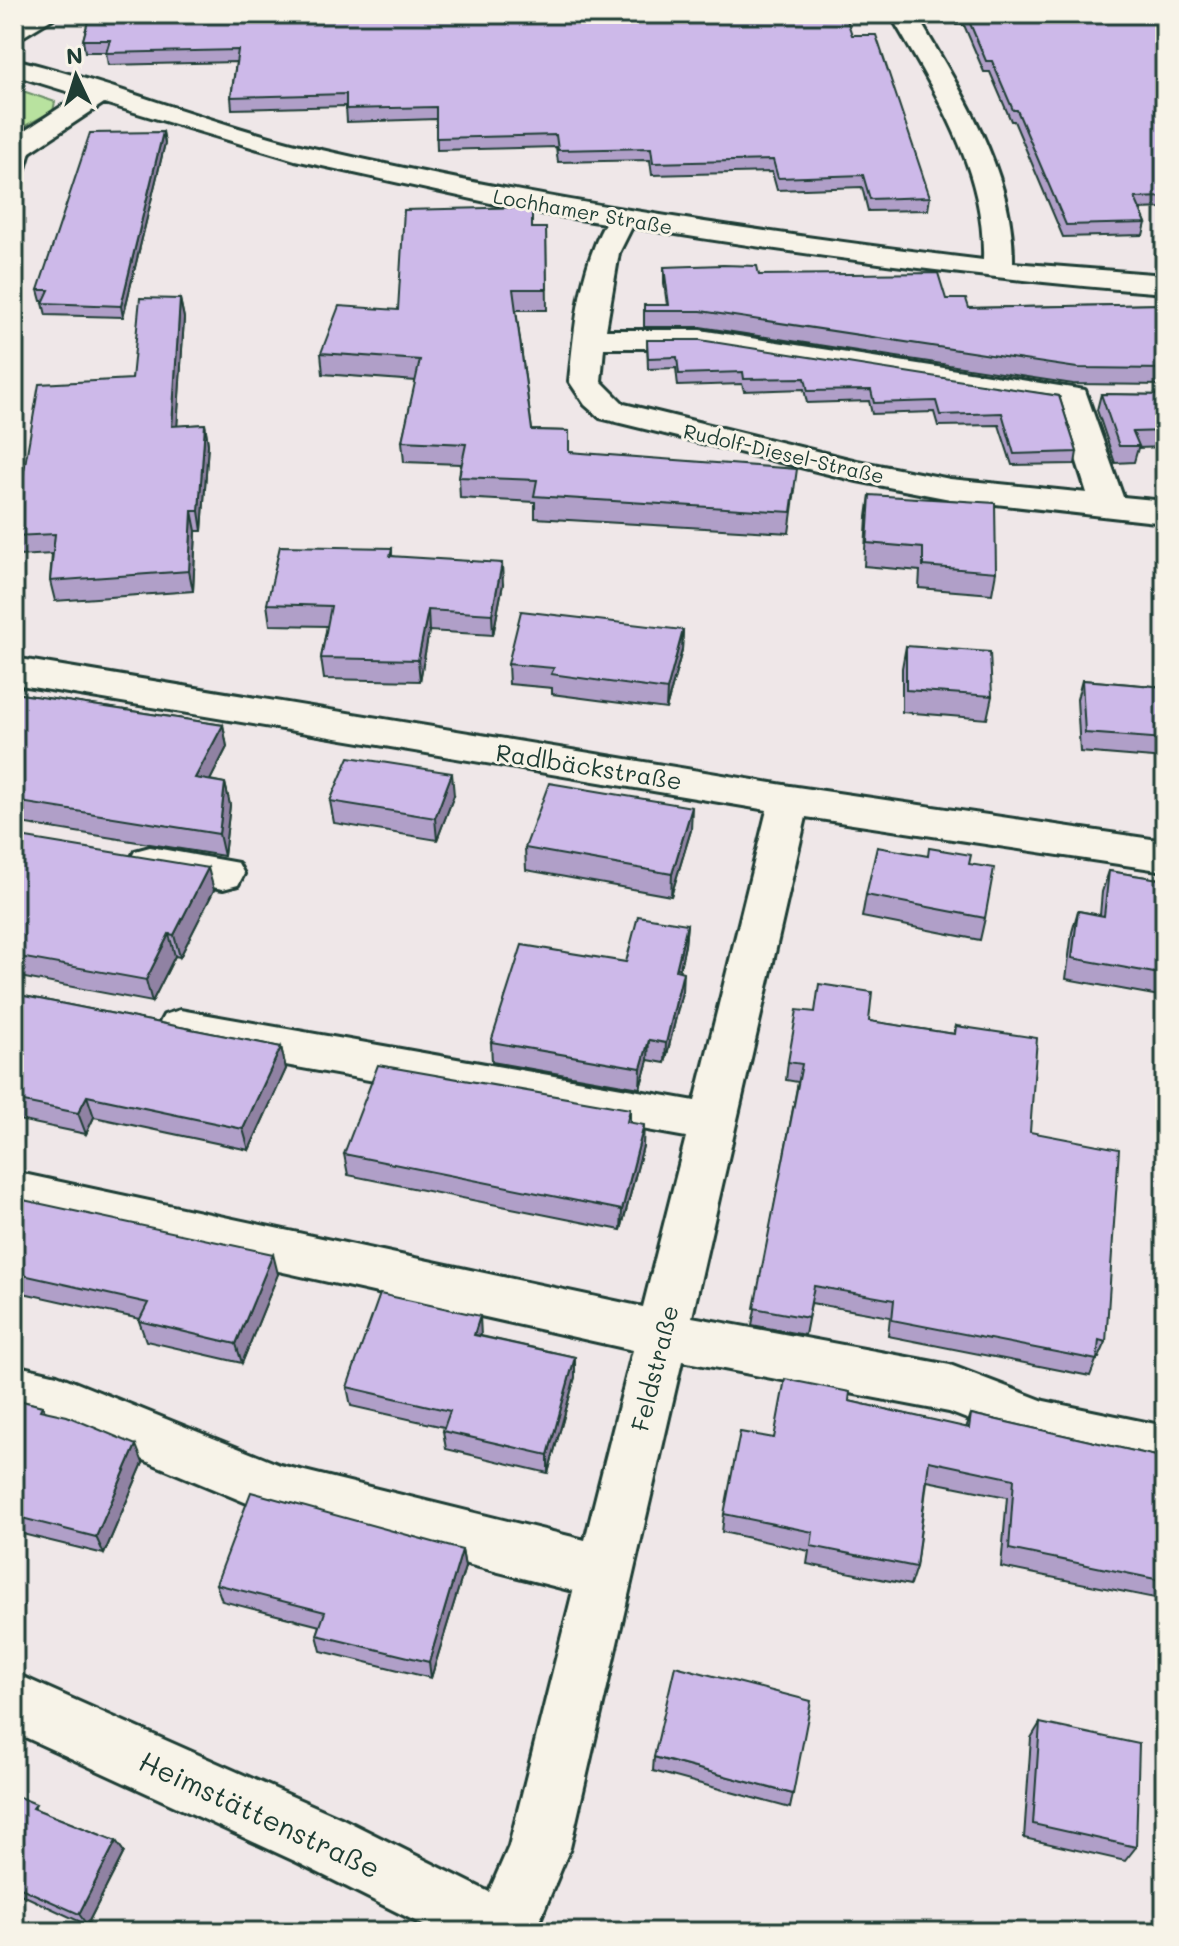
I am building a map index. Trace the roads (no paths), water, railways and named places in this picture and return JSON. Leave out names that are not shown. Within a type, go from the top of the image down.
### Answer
[{"type":"street","points":[[14,34],[47,14]]},
{"type":"street","points":[[903,14],[977,153],[1000,225],[998,271]]},
{"type":"street","name":"Lochhamer Straße","points":[[14,67],[227,133],[373,171],[622,219],[998,271],[1165,284]]},
{"type":"street","points":[[15,154],[100,93]]},
{"type":"street","name":"Rudolf-Diesel-Straße","points":[[622,219],[604,253],[585,381],[597,398],[612,411],[919,483],[1036,501],[1165,512]]},
{"type":"street","points":[[589,339],[700,339],[1088,397],[1109,507]]},
{"type":"street","name":"Radlbäckstraße","points":[[14,671],[790,800],[1165,856]]},
{"type":"street","name":"Feldstraße","points":[[503,1932],[539,1848],[790,800]]},
{"type":"street","points":[[119,857],[223,874]]},
{"type":"street","points":[[180,1028],[713,1123]]},
{"type":"street","points":[[14,1192],[662,1334],[950,1389],[1044,1425],[1155,1449]]},
{"type":"street","points":[[14,1389],[57,1399],[278,1490],[605,1572]]},
{"type":"street","name":"Heimstättenstraße","points":[[14,1702],[319,1840],[503,1932]]}]
